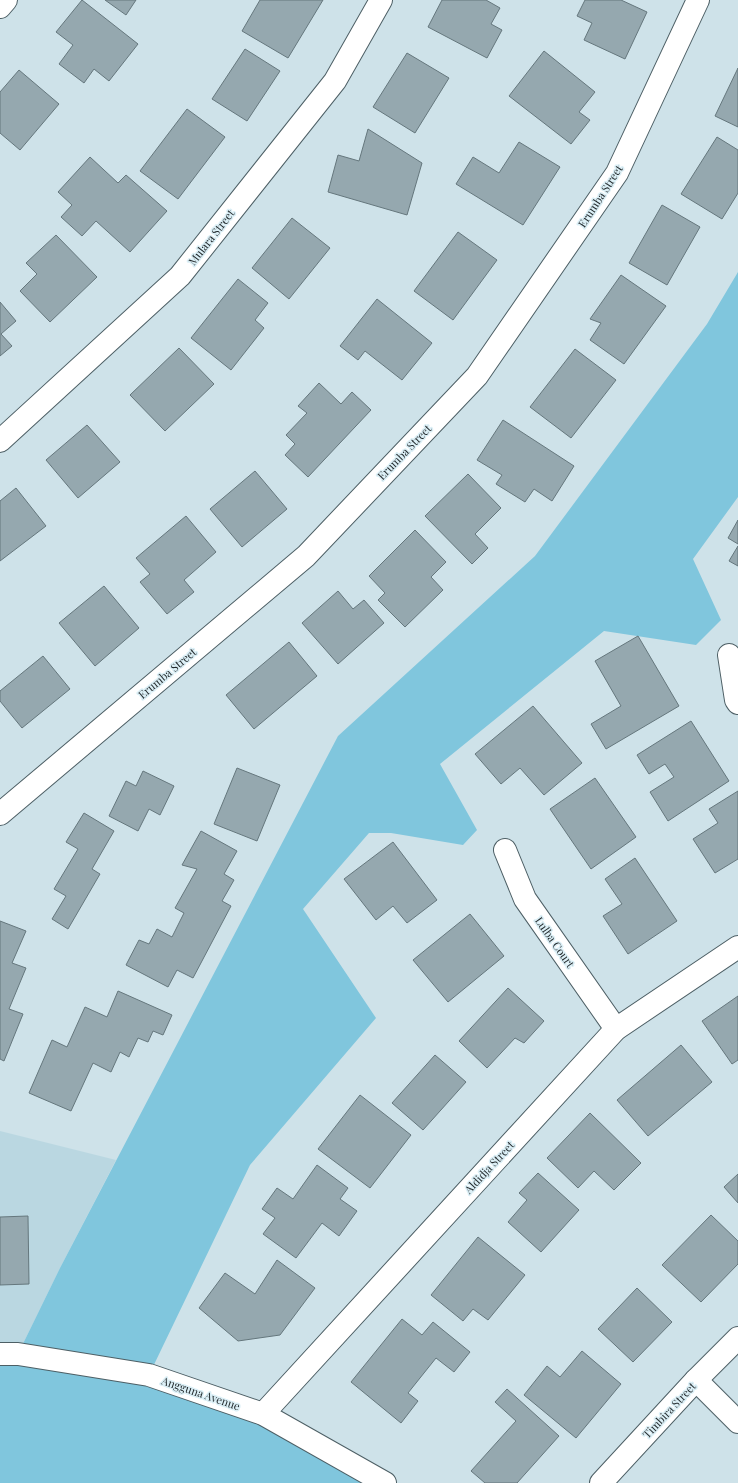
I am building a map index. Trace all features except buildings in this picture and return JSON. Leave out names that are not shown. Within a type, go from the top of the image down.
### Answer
[{"type":"street","points":[[0,7],[6,0]]},
{"type":"street","name":"Mulara Street","points":[[0,440],[180,276],[335,80],[381,0]]},
{"type":"street","name":"Erumba Street","points":[[0,814],[306,556],[477,376],[617,173],[698,0]]},
{"type":"street","points":[[730,655],[736,700],[738,703]]},
{"type":"street","name":"Lulba Court","points":[[505,850],[525,899],[616,1029]]},
{"type":"street","name":"Aldidja Street","points":[[263,1414],[616,1029],[738,947]]},
{"type":"street","name":"Timbira Street","points":[[601,1483],[696,1380],[738,1338]]},
{"type":"street","name":"Angguna Avenue","points":[[0,1354],[18,1354],[148,1375],[263,1414],[385,1483]]},
{"type":"street","points":[[696,1380],[738,1422]]},
{"type":"shaded area","points":[[738,272],[738,497],[693,559],[721,620],[696,645],[604,631],[440,764],[477,830],[463,845],[391,833],[369,833],[303,909],[376,1018],[250,1165],[149,1375],[263,1414],[385,1483],[0,1483],[0,1354],[18,1354],[60,1268],[338,736],[535,556],[707,324]]},
{"type":"shaded area","points":[[0,1131],[116,1160],[60,1268],[18,1354],[0,1354]]}]
